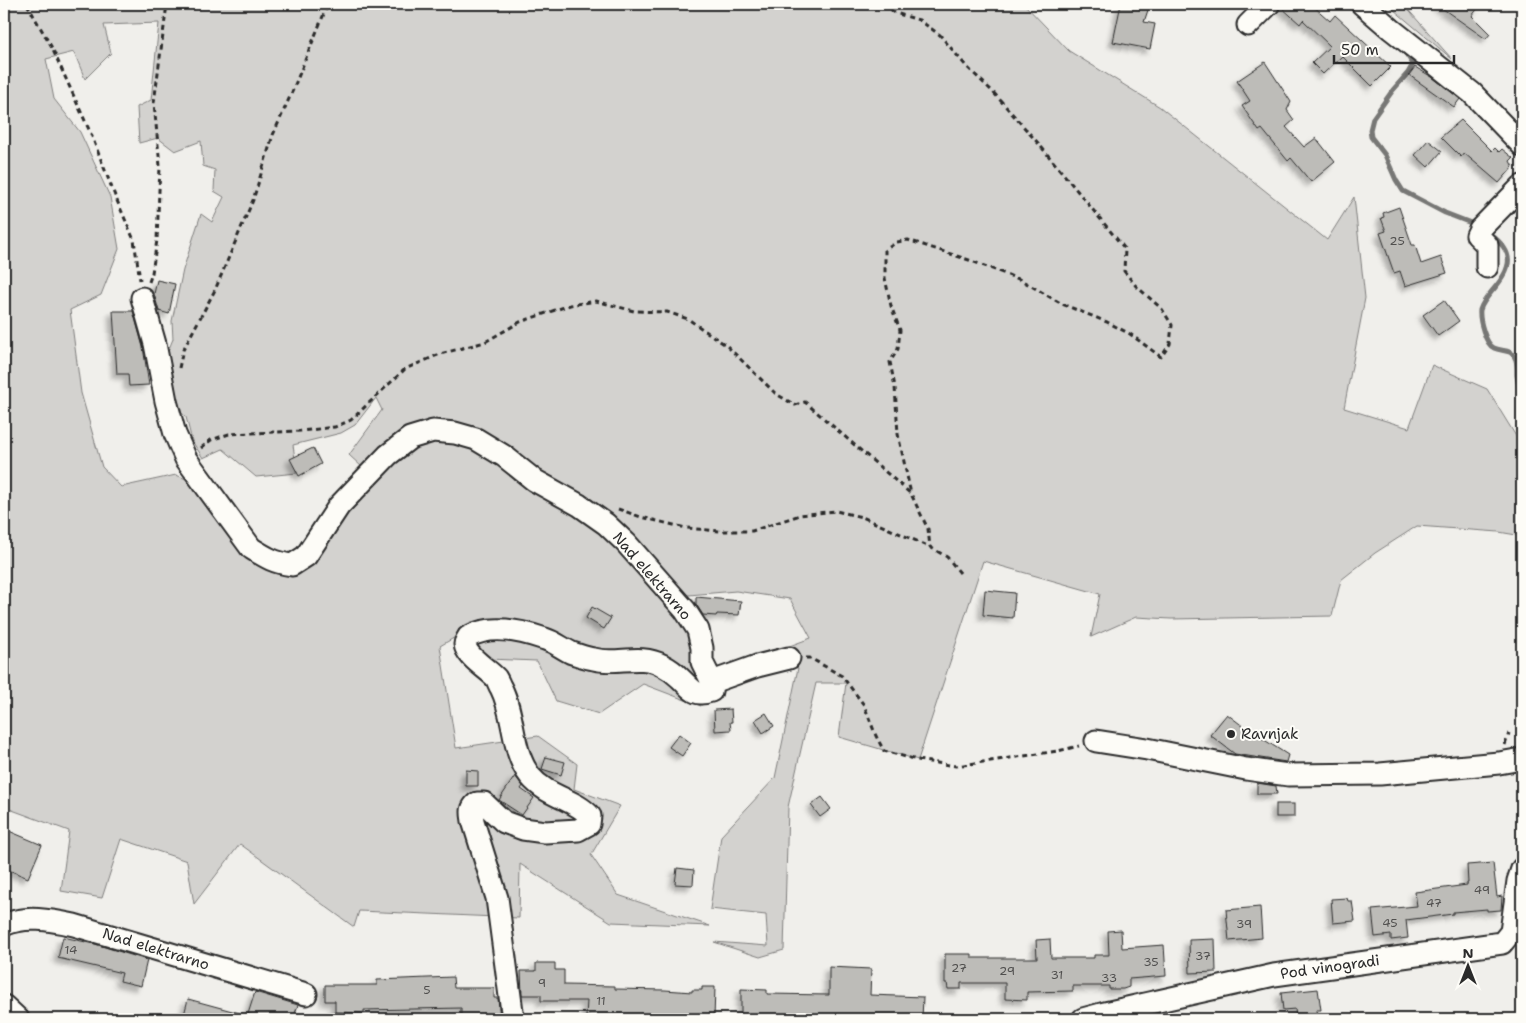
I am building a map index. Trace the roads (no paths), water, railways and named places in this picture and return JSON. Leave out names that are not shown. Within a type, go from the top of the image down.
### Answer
[{"type":"street","points":[[1248,25],[1270,4]]},
{"type":"street","points":[[1362,4],[1472,93],[1522,145]]},
{"type":"street","points":[[1487,267],[1487,245],[1477,236],[1483,225],[1522,186]]},
{"type":"street","name":"Nad elektrarno","points":[[142,298],[155,344],[174,434],[186,459],[251,548],[275,563],[292,565],[306,556],[339,506],[388,455],[410,438],[433,432],[455,433],[476,440],[504,456],[534,480],[579,505],[606,524],[626,543],[685,610],[698,630],[702,648],[702,662],[712,682]]},
{"type":"street","points":[[514,1019],[497,898],[471,812],[477,803],[484,804],[504,822],[523,829],[545,832],[578,830],[589,824],[590,816],[585,810],[549,792],[529,775],[520,755],[506,697],[496,679],[469,654],[466,644],[468,637],[476,632],[498,630],[524,633],[547,639],[572,652],[596,660],[637,658],[660,664],[679,677],[694,692],[703,694],[712,692],[712,682],[757,666],[789,658]]},
{"type":"street","points":[[1096,741],[1288,776],[1380,774],[1499,763],[1522,759]]},
{"type":"street","name":"Pod vinogradi","points":[[1083,1019],[1274,975],[1502,943],[1511,932],[1518,881],[1522,870]]},
{"type":"street","name":"Nad elektrarno","points":[[4,925],[19,920],[36,919],[74,924],[306,994]]},
{"type":"street","points":[[4,1006],[18,1019]]},
{"type":"waterway","points":[[1212,4],[1239,7],[1251,4]]},
{"type":"waterway","points":[[1404,52],[1413,64],[1373,118],[1370,130],[1371,137],[1385,155],[1403,191],[1445,213],[1476,225]]},
{"type":"waterway","points":[[1490,234],[1504,248],[1508,261],[1504,275],[1481,307],[1482,325],[1485,337],[1491,346],[1509,352],[1514,356],[1522,398]]},
{"type":"place","name":"Ravnjak","points":[[1231,734]]}]
